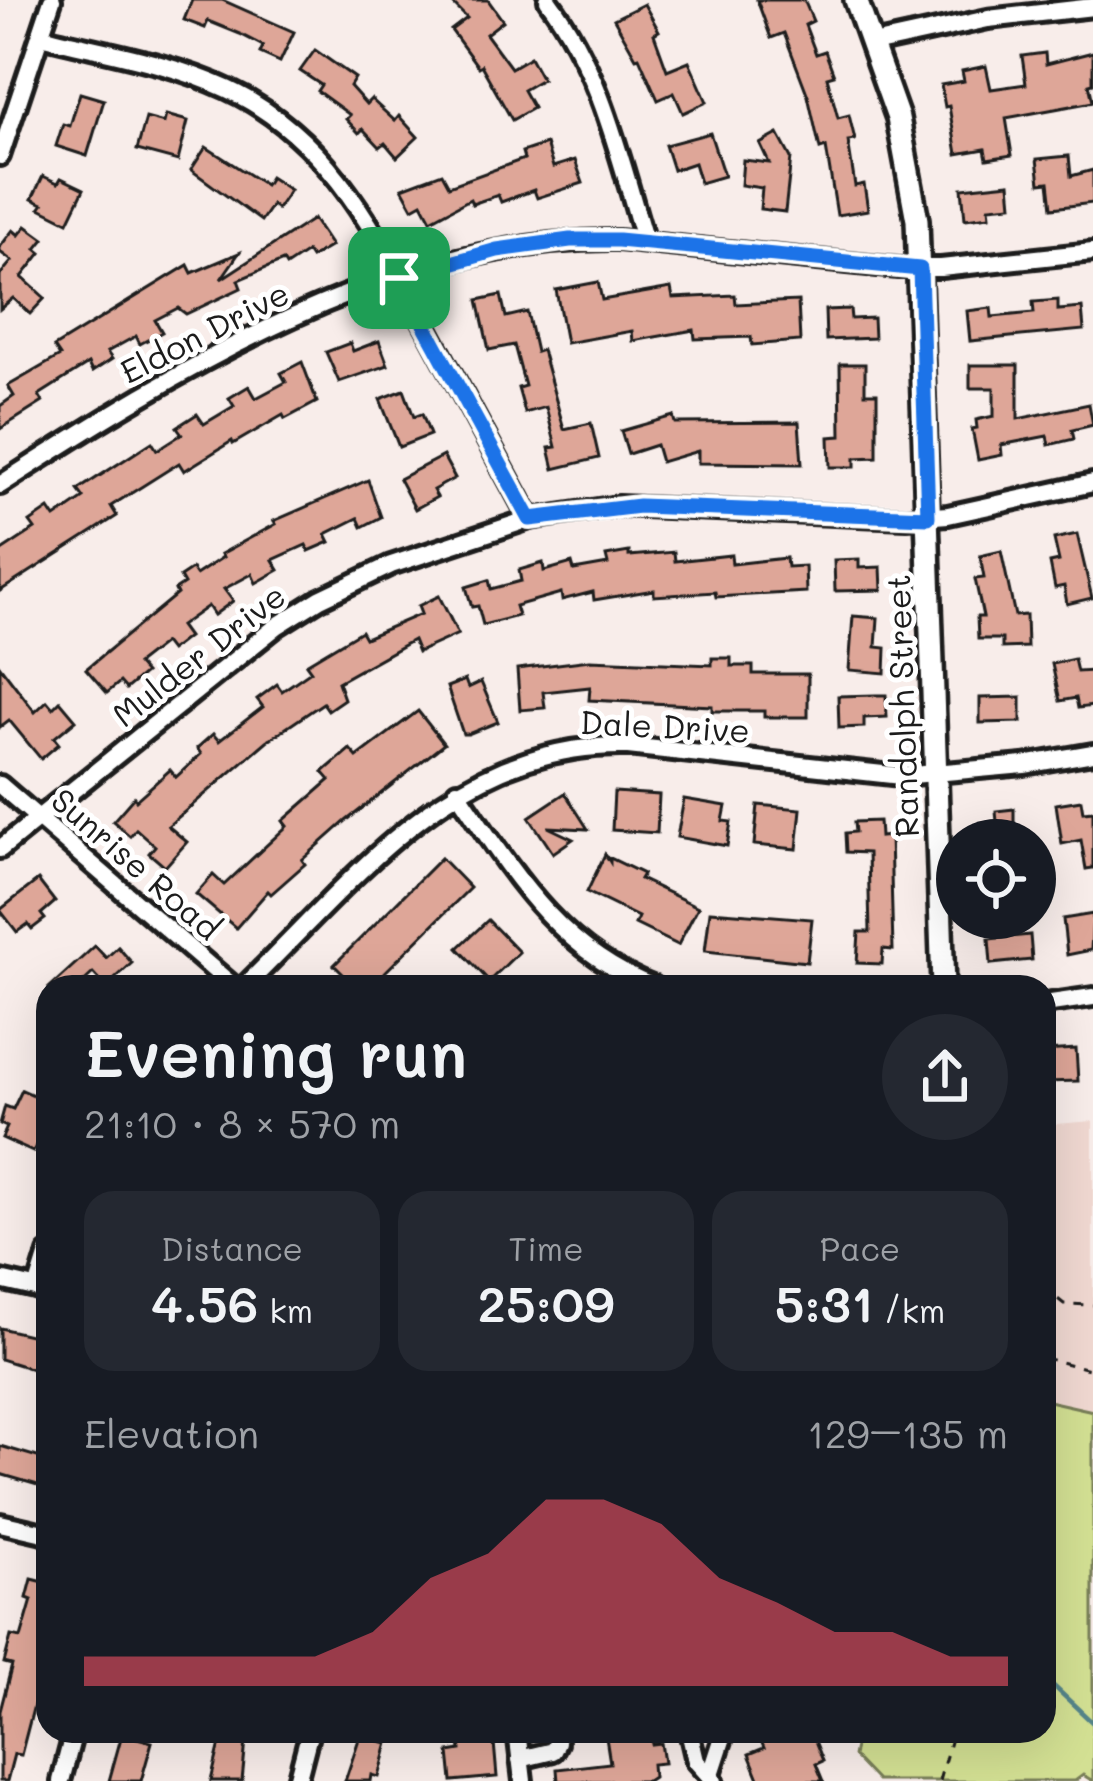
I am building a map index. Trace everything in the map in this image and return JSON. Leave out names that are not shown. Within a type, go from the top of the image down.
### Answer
[{"type":"street","points":[[0,156],[52,0]]},
{"type":"street","points":[[548,0],[578,47],[602,103],[645,242]]},
{"type":"street","name":"Randolph Street","points":[[856,0],[909,166],[920,269],[943,975]]},
{"type":"street","points":[[873,44],[988,20],[1093,7]]},
{"type":"street","points":[[41,36],[195,76],[262,108],[316,151],[340,179],[399,278],[530,519]]},
{"type":"street","name":"Eldon Drive","points":[[0,485],[220,350],[399,278],[520,246],[570,240],[645,242],[920,269],[1093,252]]},
{"type":"street","name":"Mulder Drive","points":[[0,849],[258,639],[320,598],[391,565],[530,519],[639,506],[928,517],[1093,483]]},
{"type":"street","name":"Dale Drive","points":[[256,975],[417,819],[492,772],[540,755],[610,746],[901,776],[1024,765],[1093,753]]},
{"type":"street","name":"Sunrise Road","points":[[0,785],[220,975]]},
{"type":"street","points":[[457,791],[522,888],[553,922],[596,958],[630,975]]},
{"type":"street","points":[[1056,1002],[1093,997]]},
{"type":"street","points":[[0,1280],[36,1288]]},
{"type":"street","points":[[0,1523],[36,1531]]},
{"type":"street","points":[[61,1781],[71,1743]]},
{"type":"street","points":[[297,1781],[307,1743]]},
{"type":"street","points":[[518,1743],[523,1781]]},
{"type":"street","points":[[520,1759],[553,1751],[557,1743]]},
{"type":"street","points":[[692,1743],[696,1762],[712,1777],[722,1743]]},
{"type":"path","points":[[1056,1298],[1064,1304],[1093,1305]]},
{"type":"path","points":[[1056,1361],[1093,1370]]},
{"type":"path","points":[[939,1781],[950,1743]]},
{"type":"shaded area","points":[[1093,1121],[1093,1411],[1056,1403],[1056,1124]]},
{"type":"green space","points":[[1056,1403],[1093,1411],[1093,1781],[1083,1775],[1075,1781],[877,1781],[853,1756],[856,1743],[1056,1743]]},
{"type":"building","points":[[192,0],[222,0],[294,32],[280,62],[260,53],[263,46],[240,34],[208,21],[205,28],[184,20]]},
{"type":"building","points":[[449,0],[488,0],[503,21],[486,34],[511,68],[530,57],[542,79],[523,90],[533,108],[512,120],[481,65],[451,30],[467,18]]},
{"type":"building","points":[[757,0],[804,0],[813,21],[805,25],[816,54],[825,51],[834,75],[827,77],[838,118],[849,115],[855,140],[848,141],[855,186],[864,184],[868,210],[837,215],[826,147],[820,149],[808,96],[784,33],[771,38]]},
{"type":"building","points":[[644,4],[659,31],[654,34],[667,70],[689,61],[707,102],[683,113],[674,93],[658,100],[639,57],[614,19]]},
{"type":"building","points":[[315,50],[355,78],[350,86],[366,104],[371,99],[395,121],[399,116],[418,137],[397,157],[363,129],[359,133],[346,119],[350,115],[317,91],[321,85],[300,71]]},
{"type":"building","points":[[1093,52],[1093,83],[1089,84],[1093,102],[1006,118],[1012,155],[987,159],[985,149],[957,154],[941,85],[964,81],[962,71],[986,66],[991,89],[1026,84],[1022,56],[1045,53],[1046,64]]},
{"type":"building","points":[[80,93],[104,100],[87,156],[56,146],[63,124],[70,126]]},
{"type":"building","points":[[166,115],[188,121],[178,161],[137,150],[146,118],[164,123]]},
{"type":"building","points":[[710,133],[724,176],[700,183],[694,163],[673,170],[665,145]]},
{"type":"building","points":[[778,134],[791,158],[785,212],[760,209],[762,188],[741,185],[743,160],[769,163],[760,144]]},
{"type":"building","points":[[546,144],[553,167],[575,160],[583,183],[537,198],[534,190],[501,202],[498,195],[472,204],[470,199],[431,220],[422,203],[413,208],[402,188],[442,173],[449,186],[524,159],[522,152]]},
{"type":"building","points":[[206,147],[265,185],[270,177],[290,190],[261,221],[191,170]]},
{"type":"building","points":[[1069,156],[1071,176],[1093,170],[1093,203],[1052,208],[1049,182],[1040,183],[1037,159]]},
{"type":"building","points":[[43,176],[84,189],[68,222],[32,199]]},
{"type":"building","points":[[1010,183],[1012,205],[989,207],[990,216],[965,219],[962,188]]},
{"type":"building","points":[[313,219],[331,246],[311,258],[307,252],[286,266],[283,261],[238,280],[241,288],[186,314],[178,308],[155,320],[162,332],[140,344],[136,336],[107,352],[112,359],[92,372],[88,364],[39,395],[43,402],[0,429],[0,406],[14,396],[8,386],[60,356],[54,347],[188,265],[192,273],[239,253],[221,279]]},
{"type":"building","points":[[26,226],[44,239],[36,249],[41,253],[22,277],[45,298],[30,314],[13,298],[0,309],[0,275],[12,261],[0,247],[13,230],[19,235]]},
{"type":"building","points":[[598,282],[602,300],[671,288],[673,298],[735,295],[736,304],[798,301],[800,341],[752,345],[751,337],[695,339],[694,330],[633,341],[632,331],[566,343],[556,290]]},
{"type":"building","points":[[501,295],[506,317],[527,312],[564,429],[591,423],[599,458],[554,469],[549,448],[556,447],[546,407],[525,413],[518,388],[525,386],[514,345],[489,350],[478,300]]},
{"type":"building","points":[[1058,300],[1058,310],[1082,308],[1084,330],[970,341],[967,311],[991,308],[992,317],[1034,313],[1033,302]]},
{"type":"building","points":[[850,309],[851,319],[873,318],[874,338],[826,340],[825,310]]},
{"type":"building","points":[[379,341],[388,365],[339,382],[326,352],[350,343],[353,351]]},
{"type":"building","points":[[302,362],[317,402],[232,441],[184,471],[179,463],[111,506],[117,516],[0,591],[0,552],[35,529],[30,522],[49,509],[55,518],[84,498],[78,490],[152,442],[157,450],[182,434],[177,427],[197,414],[204,424],[234,406],[229,398],[249,386],[256,398],[286,382],[281,373]]},
{"type":"building","points":[[840,364],[865,364],[865,393],[877,393],[877,457],[855,458],[855,467],[830,467],[829,437],[841,436]]},
{"type":"building","points":[[970,365],[1018,365],[1018,419],[1089,404],[1093,425],[1072,430],[1074,439],[1049,445],[1047,436],[1001,445],[1002,455],[978,460],[972,429],[977,428],[976,420],[994,416],[994,388],[970,388]]},
{"type":"building","points":[[404,390],[414,417],[422,414],[430,435],[399,447],[380,399]]},
{"type":"building","points":[[673,416],[675,423],[799,422],[802,464],[698,463],[698,451],[661,462],[656,445],[628,454],[621,431]]},
{"type":"building","points":[[443,456],[455,478],[433,490],[437,497],[415,509],[399,479]]},
{"type":"building","points":[[368,480],[381,517],[362,527],[358,518],[326,534],[330,542],[309,551],[306,545],[273,560],[279,570],[256,583],[252,574],[224,589],[233,601],[214,615],[208,606],[180,626],[188,637],[170,651],[164,643],[137,664],[145,673],[126,689],[120,682],[107,693],[86,669],[177,594],[175,590],[184,584],[180,577],[192,569],[196,575],[221,554],[276,524],[274,521]]},
{"type":"building","points":[[1077,534],[1092,598],[1067,604],[1064,586],[1055,588],[1050,563],[1059,561],[1054,539]]},
{"type":"building","points":[[1001,551],[1015,616],[1026,615],[1027,647],[1002,648],[1002,639],[978,639],[977,617],[983,617],[975,579],[984,578],[980,556]]},
{"type":"building","points":[[629,552],[629,556],[674,552],[675,561],[731,555],[732,564],[786,558],[787,567],[805,566],[806,592],[716,597],[715,592],[654,596],[654,590],[594,600],[593,592],[562,600],[561,593],[515,606],[518,616],[483,625],[466,587],[489,580],[491,589],[521,581],[519,570],[543,563],[544,571],[572,563],[574,570],[608,564],[606,556]]},
{"type":"building","points":[[859,559],[859,568],[881,567],[882,590],[835,591],[834,560]]},
{"type":"building","points":[[439,596],[458,634],[418,652],[413,640],[338,682],[344,699],[328,710],[323,703],[267,741],[168,826],[187,842],[165,867],[149,853],[155,846],[136,829],[130,836],[113,821],[134,797],[136,800],[170,770],[176,777],[201,754],[197,748],[213,734],[219,741],[263,707],[257,699],[277,684],[282,691],[311,671],[306,664],[361,631],[365,638],[421,614],[418,606]]},
{"type":"building","points":[[853,616],[878,618],[876,647],[886,648],[885,673],[849,670]]},
{"type":"building","points":[[712,658],[731,658],[731,666],[753,666],[753,674],[808,674],[808,717],[589,700],[590,687],[543,692],[545,708],[520,710],[517,669],[590,660],[712,665]]},
{"type":"building","points":[[1074,659],[1077,672],[1093,671],[1093,706],[1078,708],[1076,698],[1060,701],[1052,664]]},
{"type":"building","points":[[0,666],[35,712],[47,701],[53,708],[60,701],[76,720],[54,738],[59,744],[41,759],[9,720],[0,727]]},
{"type":"building","points":[[465,680],[468,688],[481,682],[498,722],[468,734],[463,734],[447,687]]},
{"type":"building","points":[[886,695],[887,717],[864,718],[864,727],[839,728],[838,696]]},
{"type":"building","points":[[1021,697],[1021,722],[980,723],[980,698]]},
{"type":"building","points":[[418,711],[444,744],[346,821],[302,860],[305,864],[271,894],[268,891],[236,928],[196,894],[213,875],[224,885],[287,826],[283,821],[330,780],[323,772],[350,749],[357,757]]},
{"type":"building","points":[[614,792],[659,795],[657,833],[612,830]]},
{"type":"building","points":[[565,793],[588,829],[548,827],[573,839],[553,853],[529,817]]},
{"type":"building","points":[[684,799],[726,806],[723,821],[731,822],[727,846],[677,837]]},
{"type":"building","points":[[1081,800],[1083,812],[1093,811],[1093,868],[1086,869],[1081,840],[1062,844],[1056,804]]},
{"type":"building","points":[[758,805],[801,809],[797,849],[754,845]]},
{"type":"building","points":[[1014,809],[1014,819],[997,819],[996,811]]},
{"type":"building","points":[[879,821],[880,837],[890,836],[893,950],[883,949],[882,964],[857,963],[859,932],[870,932],[868,853],[846,852],[845,833],[855,832],[854,822]]},
{"type":"building","points":[[605,854],[610,862],[610,858],[643,874],[640,879],[698,907],[678,945],[635,924],[638,917],[587,892]]},
{"type":"building","points":[[441,858],[470,888],[382,975],[344,975],[334,965]]},
{"type":"building","points":[[38,880],[55,902],[41,914],[45,919],[17,932],[0,910]]},
{"type":"building","points":[[710,911],[812,919],[807,962],[705,951]]},
{"type":"building","points":[[1093,914],[1091,950],[1067,955],[1063,919]]},
{"type":"building","points":[[488,920],[519,952],[495,975],[483,975],[458,948]]},
{"type":"building","points":[[989,939],[1030,939],[1032,960],[991,964]]},
{"type":"building","points":[[95,946],[106,958],[118,947],[132,963],[119,975],[63,975]]},
{"type":"building","points":[[1076,1049],[1078,1081],[1056,1082],[1056,1050]]},
{"type":"building","points":[[22,1090],[36,1096],[33,1152],[2,1138],[7,1127],[0,1124],[5,1106],[13,1109]]},
{"type":"building","points":[[0,1328],[36,1336],[36,1370],[0,1359]]},
{"type":"building","points":[[0,1446],[36,1456],[36,1484],[0,1474]]},
{"type":"building","points":[[32,1579],[36,1580],[36,1697],[21,1755],[14,1754],[7,1781],[0,1781],[0,1711],[12,1665],[4,1663],[11,1636],[21,1638],[32,1600],[27,1598]]},
{"type":"building","points":[[120,1743],[152,1743],[141,1781],[109,1781]]},
{"type":"building","points":[[220,1743],[246,1743],[242,1781],[211,1781]]},
{"type":"building","points":[[358,1743],[388,1743],[379,1777],[345,1781]]},
{"type":"building","points":[[460,1743],[494,1743],[497,1777],[452,1781],[449,1752],[461,1750]]},
{"type":"building","points":[[607,1743],[661,1743],[664,1763],[652,1764],[653,1777],[647,1781],[558,1781],[557,1769],[610,1763]]},
{"type":"building","points":[[762,1743],[816,1743],[823,1761],[816,1764],[823,1781],[760,1781],[749,1754],[764,1748]]},
{"type":"waterway","points":[[1056,1688],[1093,1723]]},
{"type":"route","points":[[570,240],[618,240],[920,269],[928,517],[618,506],[530,519],[399,278],[497,250],[570,240]]}]
